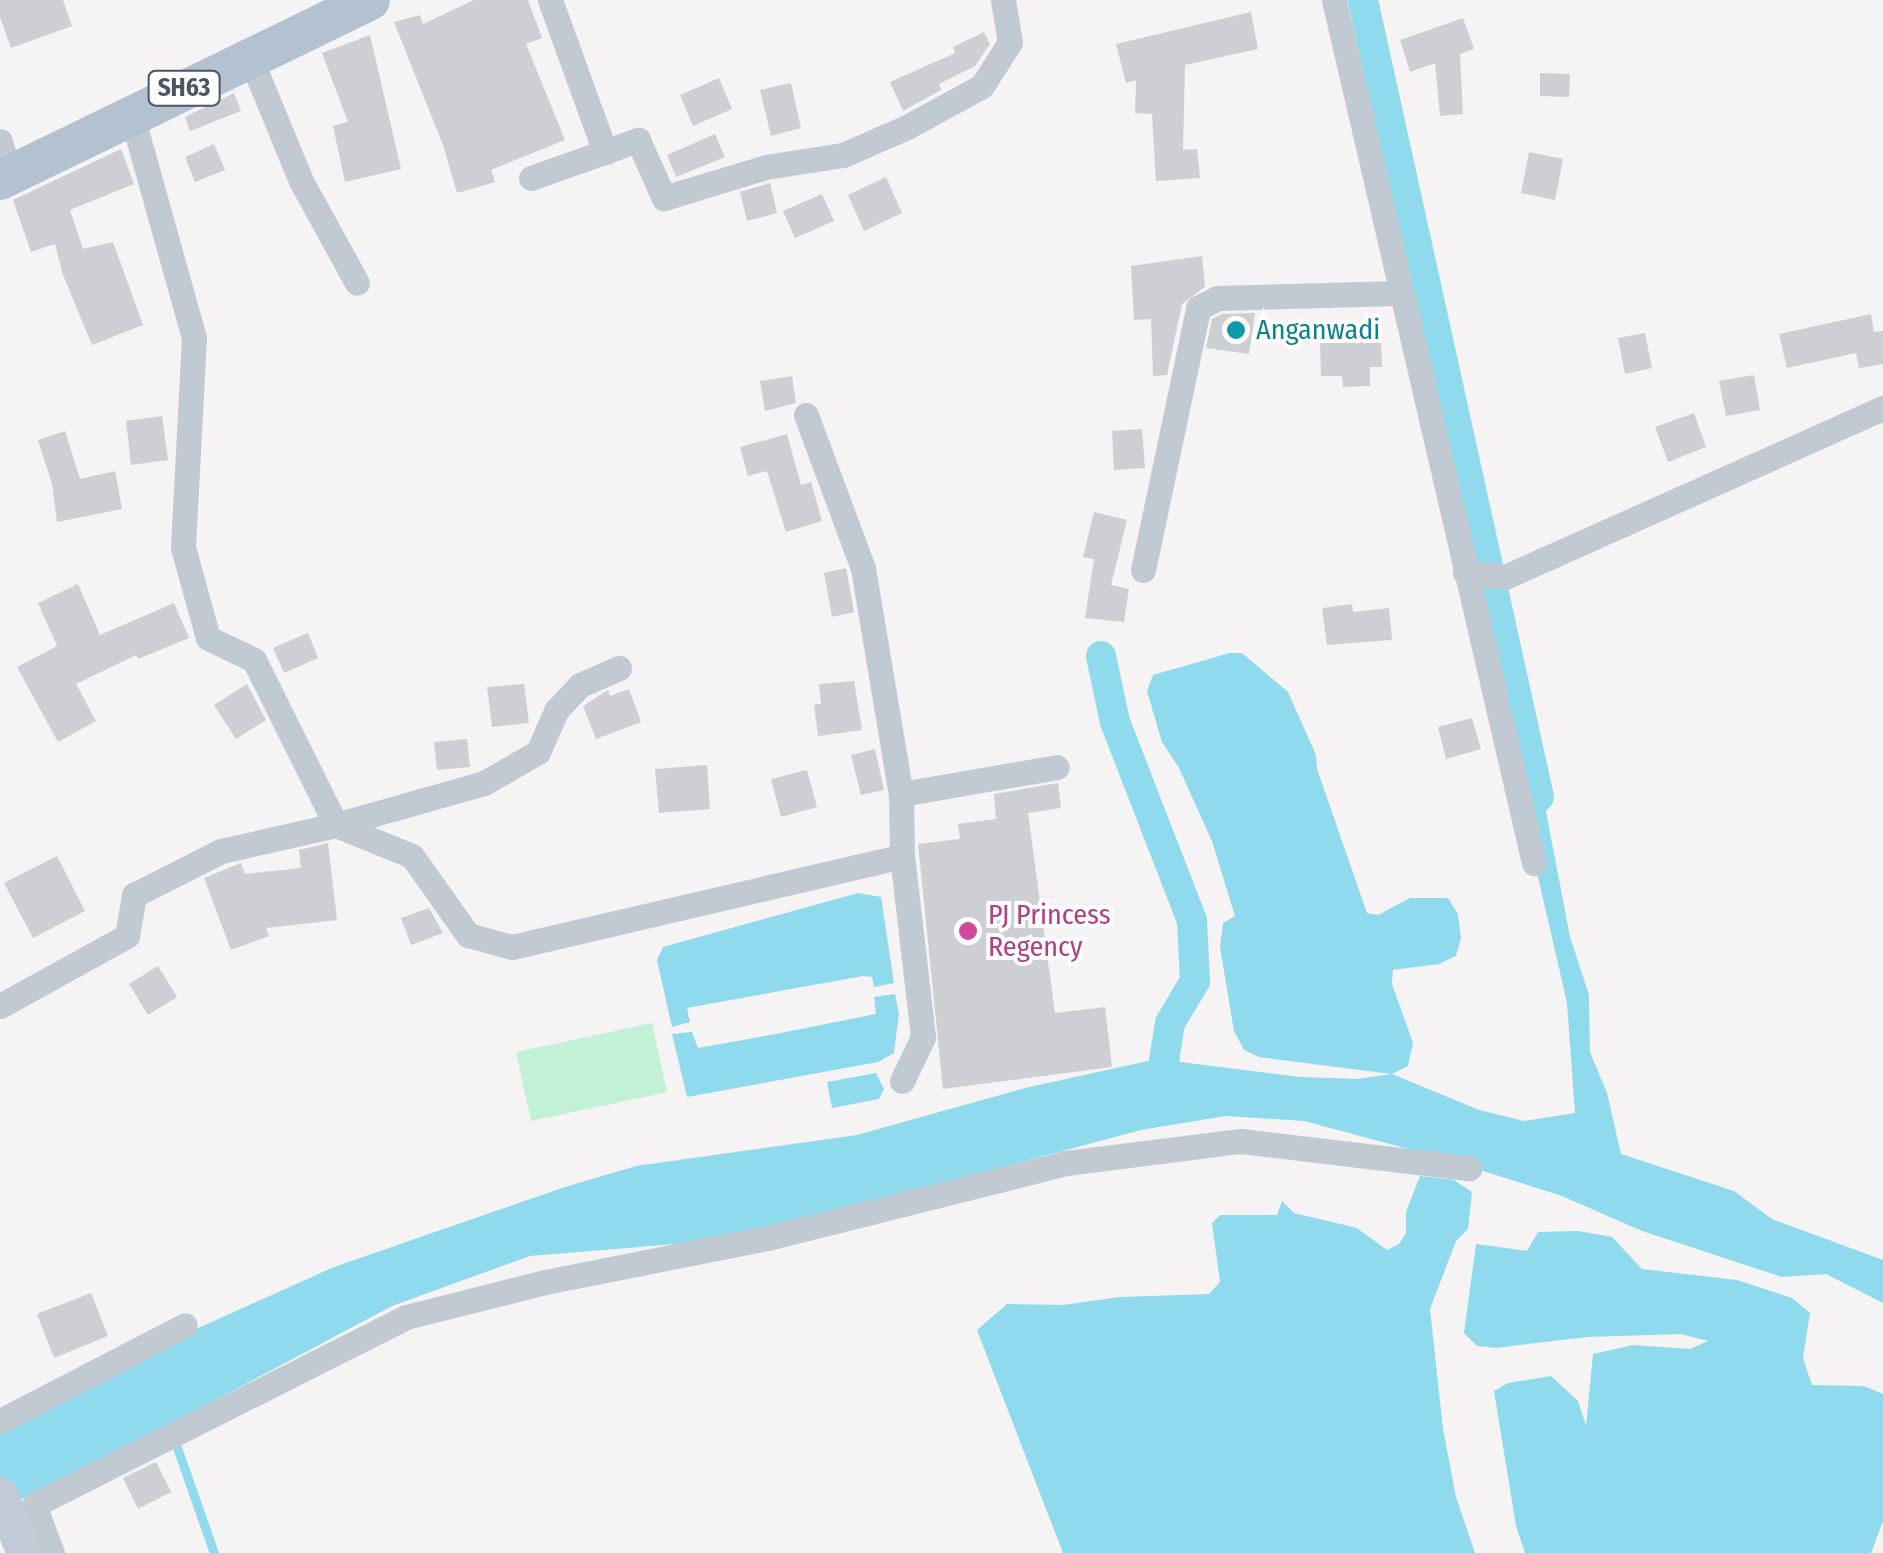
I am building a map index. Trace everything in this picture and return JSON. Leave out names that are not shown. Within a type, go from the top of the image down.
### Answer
[{"type":"main road","name":"SH63","points":[[3,165],[131,113],[370,0]]},
{"type":"main road","points":[[0,1494],[11,1548]]},
{"type":"street","points":[[550,0],[605,152]]},
{"type":"street","points":[[531,178],[638,140],[664,198],[766,168],[844,155],[907,127],[982,86],[1010,42],[1003,0]]},
{"type":"street","points":[[1334,0],[1534,863]]},
{"type":"street","points":[[250,57],[301,181],[358,283]]},
{"type":"street","points":[[131,113],[194,338],[183,547],[208,638],[254,660],[336,825],[412,856],[468,935],[512,947],[902,856]]},
{"type":"street","points":[[1143,570],[1198,308],[1218,298],[1399,293]]},
{"type":"street","points":[[1465,572],[1505,577],[1883,408]]},
{"type":"street","points":[[806,415],[864,568],[901,794],[902,856],[923,1037],[902,1082]]},
{"type":"street","points":[[0,1006],[128,936],[134,895],[221,852],[336,825],[484,783],[538,752],[556,711],[580,686],[619,668]]},
{"type":"street","points":[[901,794],[1057,767]]},
{"type":"street","points":[[52,1553],[34,1506],[406,1317],[545,1282],[768,1238],[1066,1163],[1241,1142],[1469,1168]]},
{"type":"street","points":[[0,1420],[184,1325]]},
{"type":"green space","points":[[652,1023],[667,1092],[531,1121],[516,1052]]},
{"type":"water","points":[[1242,653],[1288,692],[1316,755],[1317,769],[1367,913],[1378,915],[1410,898],[1448,898],[1458,914],[1461,938],[1456,956],[1439,964],[1393,970],[1392,984],[1413,1043],[1408,1066],[1392,1074],[1479,1110],[1524,1121],[1575,1113],[1567,1003],[1533,855],[1518,730],[1539,775],[1570,937],[1589,995],[1590,1052],[1607,1093],[1621,1154],[1734,1191],[1772,1219],[1883,1260],[1883,1303],[1826,1274],[1782,1277],[1642,1231],[1562,1196],[1442,1158],[1304,1121],[1226,1116],[1141,1130],[825,1215],[688,1243],[530,1256],[392,1306],[99,1462],[0,1509],[0,1429],[136,1356],[334,1267],[565,1187],[636,1166],[857,1135],[1025,1088],[1157,1059],[1301,1077],[1358,1079],[1391,1074],[1259,1057],[1244,1050],[1234,1031],[1220,947],[1223,923],[1235,916],[1212,841],[1179,768],[1162,742],[1147,691],[1153,675]]},
{"type":"water","points":[[858,893],[881,897],[894,983],[874,987],[872,977],[863,976],[687,1008],[690,1022],[672,1027],[657,960],[663,947]]},
{"type":"water","points":[[895,994],[899,1014],[894,1053],[878,1062],[687,1097],[672,1034],[692,1032],[698,1048],[876,1014],[874,997]]},
{"type":"water","points":[[876,1073],[884,1089],[879,1099],[832,1108],[827,1082]]},
{"type":"water","points":[[1420,1176],[1454,1180],[1472,1192],[1468,1229],[1456,1241],[1430,1309],[1443,1429],[1456,1497],[1475,1553],[1063,1553],[977,1330],[1007,1304],[1063,1305],[1120,1297],[1209,1294],[1220,1282],[1212,1223],[1220,1215],[1277,1215],[1282,1201],[1294,1213],[1357,1228],[1387,1250],[1399,1244],[1406,1233],[1406,1212]]},
{"type":"water","points":[[1578,1231],[1612,1237],[1642,1269],[1737,1280],[1792,1298],[1810,1313],[1803,1358],[1812,1385],[1864,1386],[1883,1394],[1883,1521],[1871,1553],[1525,1553],[1516,1526],[1494,1391],[1508,1383],[1551,1376],[1578,1401],[1586,1426],[1593,1354],[1633,1345],[1690,1349],[1708,1341],[1681,1334],[1587,1337],[1496,1348],[1477,1346],[1464,1333],[1476,1244],[1527,1251],[1538,1232]]},
{"type":"building","points":[[0,0],[63,0],[72,26],[11,48],[0,17]]},
{"type":"building","points":[[474,0],[528,0],[542,38],[526,44],[565,140],[491,170],[495,182],[457,193],[443,145],[394,22],[420,15],[423,24]]},
{"type":"building","points":[[1251,12],[1258,49],[1185,65],[1183,150],[1197,149],[1200,178],[1156,181],[1152,114],[1135,113],[1136,80],[1126,83],[1116,44]]},
{"type":"building","points":[[1463,18],[1474,49],[1460,54],[1463,114],[1440,116],[1435,63],[1410,72],[1400,40]]},
{"type":"building","points":[[984,32],[990,44],[975,66],[939,84],[941,90],[903,111],[890,82],[955,53],[953,47]]},
{"type":"building","points":[[370,35],[401,169],[345,182],[333,126],[348,122],[322,53]]},
{"type":"building","points":[[1540,73],[1570,74],[1569,97],[1540,96]]},
{"type":"building","points":[[719,78],[732,109],[693,126],[680,95]]},
{"type":"building","points":[[791,83],[801,128],[771,136],[760,90]]},
{"type":"building","points":[[234,93],[241,111],[190,131],[185,117]]},
{"type":"building","points":[[715,134],[725,157],[676,177],[667,155]]},
{"type":"building","points":[[214,144],[225,170],[195,182],[185,157]]},
{"type":"building","points":[[121,149],[134,184],[70,210],[83,249],[113,242],[143,325],[92,345],[63,275],[55,244],[31,252],[13,200]]},
{"type":"building","points":[[1529,152],[1563,159],[1555,200],[1521,193]]},
{"type":"building","points":[[886,177],[902,213],[864,231],[848,195]]},
{"type":"building","points":[[770,183],[777,213],[747,221],[740,192]]},
{"type":"building","points":[[822,194],[834,221],[795,238],[783,211]]},
{"type":"building","points":[[1202,256],[1205,287],[1182,304],[1167,375],[1153,376],[1151,319],[1134,320],[1131,266]]},
{"type":"building","name":"Anganwadi","points":[[1255,313],[1249,354],[1206,348],[1212,319],[1222,314]]},
{"type":"building","points":[[1871,314],[1874,332],[1883,331],[1883,364],[1859,368],[1856,353],[1787,368],[1779,334]]},
{"type":"building","points":[[1645,333],[1652,368],[1625,374],[1618,338]]},
{"type":"building","points":[[1381,341],[1382,367],[1370,367],[1370,386],[1343,387],[1342,376],[1321,376],[1320,343]]},
{"type":"building","points":[[1754,375],[1760,410],[1726,416],[1719,381]]},
{"type":"building","points":[[792,376],[796,403],[765,411],[760,381]]},
{"type":"building","points":[[1694,413],[1706,447],[1668,462],[1655,427]]},
{"type":"building","points":[[162,416],[168,460],[131,465],[126,421]]},
{"type":"building","points":[[1142,429],[1145,468],[1114,470],[1112,431]]},
{"type":"building","points":[[65,431],[80,479],[115,471],[122,509],[57,522],[52,484],[38,440]]},
{"type":"building","points":[[787,434],[801,485],[811,482],[822,521],[786,532],[767,471],[748,476],[740,447]]},
{"type":"building","points":[[1094,512],[1127,520],[1111,585],[1129,589],[1124,622],[1085,618],[1094,559],[1083,557]]},
{"type":"building","points":[[846,568],[854,612],[832,617],[824,573]]},
{"type":"building","points":[[78,584],[100,635],[174,603],[189,638],[138,659],[136,655],[76,684],[96,721],[58,742],[17,667],[57,646],[38,603]]},
{"type":"building","points":[[1352,604],[1353,612],[1389,608],[1392,640],[1327,645],[1322,608]]},
{"type":"building","points":[[308,633],[318,658],[284,673],[273,648]]},
{"type":"building","points":[[854,681],[862,730],[818,736],[814,705],[821,704],[819,684]]},
{"type":"building","points":[[247,684],[266,720],[236,739],[214,705]]},
{"type":"building","points":[[524,684],[529,723],[492,727],[487,687]]},
{"type":"building","points":[[629,689],[641,722],[596,739],[583,706],[608,690],[610,696]]},
{"type":"building","points":[[1472,718],[1481,749],[1446,759],[1438,727]]},
{"type":"building","points":[[467,739],[470,767],[437,770],[434,742]]},
{"type":"building","points":[[875,749],[884,790],[861,795],[851,755]]},
{"type":"building","points":[[707,765],[710,809],[659,813],[655,769]]},
{"type":"building","points":[[807,770],[817,807],[781,817],[771,779]]},
{"type":"building","points":[[1058,783],[1061,808],[1028,813],[1055,1013],[1105,1007],[1112,1067],[943,1089],[918,844],[960,839],[958,824],[996,819],[994,794]]},
{"type":"building","points":[[328,843],[337,920],[266,928],[269,936],[231,950],[204,878],[241,863],[245,874],[301,868],[299,850]]},
{"type":"building","points":[[57,856],[85,911],[33,938],[4,883]]},
{"type":"building","points":[[429,908],[443,933],[411,945],[401,918]]},
{"type":"building","points":[[158,966],[177,997],[148,1015],[129,984]]},
{"type":"building","points":[[91,1293],[108,1336],[54,1358],[37,1314]]},
{"type":"building","points":[[156,1462],[171,1492],[138,1509],[123,1478]]},
{"type":"waterway","points":[[1363,0],[1539,797]]},
{"type":"waterway","points":[[1101,656],[1115,722],[1192,921],[1195,981],[1170,1023],[1164,1059],[1166,1094]]},
{"type":"waterway","points":[[173,1436],[214,1553]]},
{"type":"place","name":"Anganwadi","points":[[1236,330]]},
{"type":"place","name":"PJ Princess Regency","points":[[968,931]]}]
